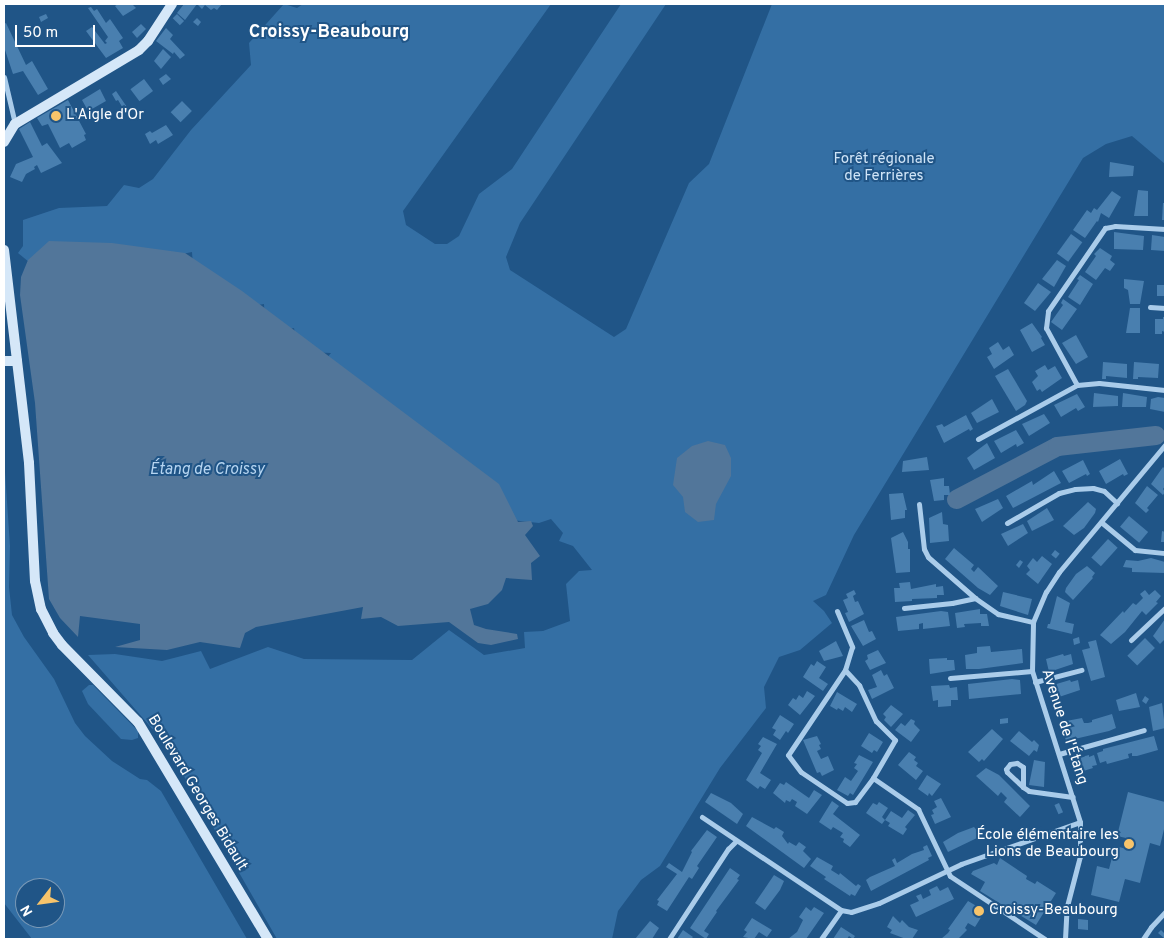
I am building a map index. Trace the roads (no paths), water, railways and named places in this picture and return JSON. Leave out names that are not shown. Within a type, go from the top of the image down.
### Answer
[{"type":"street","points":[[4,142],[15,124],[138,50],[148,41],[172,4]]},
{"type":"street","points":[[4,77],[15,124]]},
{"type":"street","points":[[1076,385],[1046,328],[1048,311],[1105,228],[1115,226],[1165,229]]},
{"type":"street","name":"Boulevard Georges Bidault","points":[[4,250],[29,463],[35,581],[41,609],[53,633],[62,645],[138,722],[268,939]]},
{"type":"street","points":[[1150,307],[1165,308]]},
{"type":"street","points":[[4,361],[17,361]]},
{"type":"street","points":[[978,439],[1076,385],[1099,384],[1165,390]]},
{"type":"street","name":"Avenue de l'Étang","points":[[1065,939],[1067,906],[1080,856],[1080,822],[1034,682],[1032,670],[1033,622],[1051,584],[1160,454],[1165,445]]},
{"type":"street","points":[[1160,454],[1165,458]]},
{"type":"street","points":[[1007,523],[1059,493],[1075,489],[1093,488],[1104,491],[1117,503]]},
{"type":"street","points":[[919,504],[925,554],[975,598],[998,614],[1033,622]]},
{"type":"street","points":[[1102,522],[1134,550],[1165,553]]},
{"type":"street","points":[[904,608],[952,603],[975,598]]},
{"type":"street","points":[[1131,640],[1165,608]]},
{"type":"street","points":[[837,611],[852,647],[845,670],[788,755],[801,772],[847,803],[855,802],[873,778],[895,740],[876,721],[859,685],[845,670]]},
{"type":"street","points":[[950,678],[1032,670]]},
{"type":"street","points":[[1034,682],[1080,670]]},
{"type":"street","points":[[1059,754],[1144,730]]},
{"type":"street","points":[[1023,787],[1023,767],[1017,763],[1010,764],[1006,769],[1008,772],[1023,787],[1029,792],[1073,797]]},
{"type":"street","points":[[873,778],[918,809],[950,876],[1045,939]]},
{"type":"street","points":[[702,817],[736,842],[741,842],[841,910],[852,912],[866,908],[947,870],[1080,822]]},
{"type":"street","points":[[669,939],[728,849],[736,842]]},
{"type":"street","points":[[822,939],[841,910]]},
{"type":"street","points":[[1143,939],[1165,912]]},
{"type":"water","name":"Étang de Croissy","points":[[49,241],[112,243],[185,253],[242,291],[499,484],[518,522],[531,521],[533,526],[525,535],[540,556],[531,563],[532,580],[506,578],[502,590],[488,604],[470,609],[474,625],[517,634],[518,639],[491,645],[478,643],[449,622],[398,626],[381,617],[361,619],[363,607],[256,627],[245,633],[240,648],[200,642],[167,650],[115,647],[140,640],[140,624],[80,616],[78,637],[60,618],[49,599],[35,403],[20,295],[21,277],[28,260]]},
{"type":"water","points":[[708,441],[725,445],[731,458],[731,476],[716,504],[714,520],[698,522],[685,512],[683,497],[673,485],[677,458],[692,446]]},
{"type":"waterway","points":[[956,499],[1057,446],[1155,435]]},
{"type":"place","name":"L'Aigle d'Or","points":[[56,116]]},
{"type":"place","name":"École élémentaire les Lions de Beaubourg","points":[[1129,844]]},
{"type":"place","name":"Croissy-Beaubourg","points":[[979,911]]},
{"type":"district","name":"Croissy-Beaubourg","points":[[329,33]]},
{"type":"park label","name":"Forêt régionale de Ferrières","points":[[884,168]]}]
